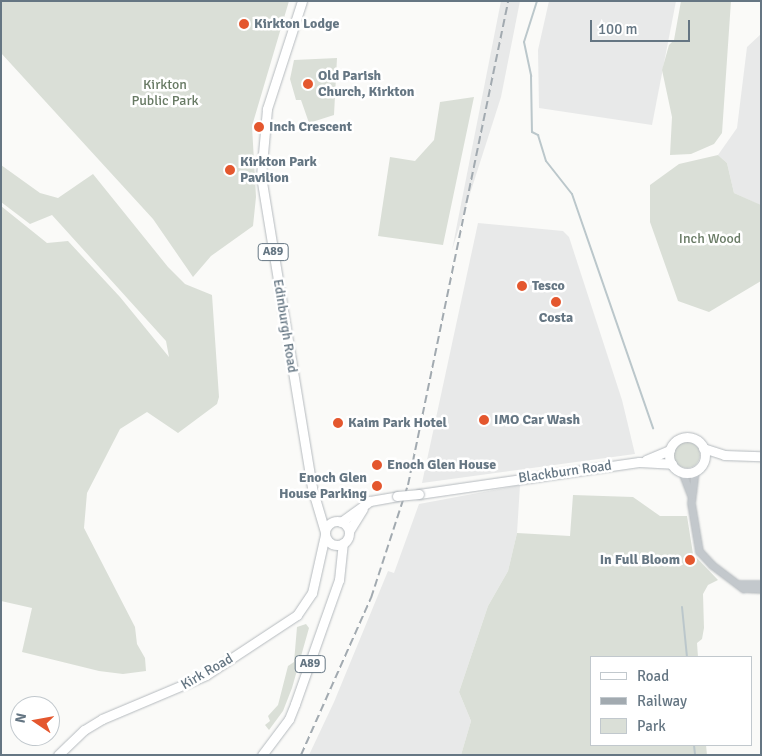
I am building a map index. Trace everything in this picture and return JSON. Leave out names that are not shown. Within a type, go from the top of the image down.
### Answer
[{"type":"main road","name":"Edinburgh Road","points":[[302,1],[267,109],[260,176],[316,506],[325,533]]},
{"type":"main road","points":[[702,463],[703,448],[699,442],[688,437],[678,440],[670,450],[672,464],[682,472],[695,470],[702,463],[724,455]]},
{"type":"main road","points":[[703,448],[724,455],[761,456]]},
{"type":"main road","name":"Blackburn Road","points":[[341,522],[370,501],[641,461],[670,450]]},
{"type":"main road","name":"Blackburn Road","points":[[641,461],[672,464]]},
{"type":"main road","points":[[316,506],[331,523],[341,522],[349,531],[370,501]]},
{"type":"main road","name":"Kirk Road","points":[[58,755],[84,730],[102,719],[199,678],[297,615],[312,593],[319,554],[325,533],[331,523]]},
{"type":"main road","name":"A89","points":[[337,544],[349,531]]},
{"type":"main road","name":"A89","points":[[262,755],[289,719],[343,565],[337,544],[325,533]]},
{"type":"main road","points":[[319,554],[337,544]]},
{"type":"street","points":[[691,495],[695,470]]},
{"type":"street","points":[[682,472],[691,495],[698,548],[703,558],[737,584],[747,589],[761,589]]},
{"type":"street","points":[[737,584],[761,584]]},
{"type":"shaded area","points":[[501,1],[520,1],[501,97],[452,250]]},
{"type":"shaded area","points":[[549,1],[676,1],[652,125],[539,108],[538,50]]},
{"type":"shaded area","points":[[761,34],[760,205],[734,193],[727,163],[718,155],[737,128],[747,47]]},
{"type":"shaded area","points":[[478,223],[563,231],[569,237],[622,400],[635,454],[422,483]]},
{"type":"shaded area","points":[[520,485],[517,533],[508,571],[488,606],[459,692],[471,721],[461,755],[309,755],[334,702],[388,571],[394,573],[419,504]]},
{"type":"green space","name":"Kirkton Public Park","points":[[1,1],[289,1],[252,126],[256,197],[253,226],[211,256],[193,277],[153,219],[1,53]]},
{"type":"green space","points":[[681,1],[731,1],[722,133],[714,144],[691,154],[670,155],[672,117],[662,70],[669,45],[674,40]]},
{"type":"green space","points":[[337,58],[334,115],[309,123],[301,100],[296,100],[290,79],[294,60]]},
{"type":"green space","points":[[474,97],[443,245],[378,236],[390,157],[415,161],[434,140],[440,102]]},
{"type":"green space","name":"Inch Wood","points":[[718,155],[727,163],[734,193],[761,205],[761,281],[709,312],[678,301],[650,222],[650,185],[679,164]]},
{"type":"green space","points":[[1,165],[40,193],[58,198],[93,174],[168,267],[185,284],[212,295],[219,397],[217,404],[178,433],[147,412],[120,429],[87,493],[84,528],[135,627],[137,644],[145,658],[146,671],[123,674],[99,671],[22,652],[32,608],[1,601],[1,206],[47,243],[68,241],[120,297],[169,357],[166,341],[52,215],[30,224],[1,202]]},
{"type":"green space","points":[[687,442],[696,446],[700,455],[696,464],[687,468],[678,464],[674,455],[678,446]]},
{"type":"green space","points":[[573,495],[633,497],[660,516],[687,516],[693,554],[718,580],[708,585],[703,594],[704,628],[702,639],[697,643],[698,656],[590,656],[590,746],[706,746],[707,755],[461,755],[471,721],[459,692],[488,606],[508,571],[517,533],[570,536]]},
{"type":"green space","points":[[306,624],[309,628],[292,688],[283,711],[269,730],[265,725],[270,721],[268,716],[278,705],[288,666],[294,662],[297,627]]},
{"type":"waterway","points":[[537,1],[524,42],[531,76],[532,132],[538,135],[546,161],[572,194],[653,428]]},
{"type":"waterway","points":[[682,607],[687,656]]},
{"type":"waterway","points":[[694,746],[695,755]]},
{"type":"railway","points":[[301,755],[371,598],[408,485],[508,1]]},
{"type":"place","name":"Kirkton Lodge","points":[[244,24]]},
{"type":"place","name":"Old Parish Church, Kirkton","points":[[308,84]]},
{"type":"place","name":"Inch Crescent","points":[[259,127]]},
{"type":"place","name":"Kirkton Park Pavilion","points":[[230,170]]},
{"type":"place","name":"Tesco","points":[[522,286]]},
{"type":"place","name":"Costa","points":[[556,302]]},
{"type":"place","name":"IMO Car Wash","points":[[484,420]]},
{"type":"place","name":"Kaim Park Hotel","points":[[338,423]]},
{"type":"place","name":"Enoch Glen House","points":[[377,465]]},
{"type":"place","name":"Enoch Glen House Parking","points":[[377,486]]},
{"type":"place","name":"In Full Bloom","points":[[690,560]]}]
